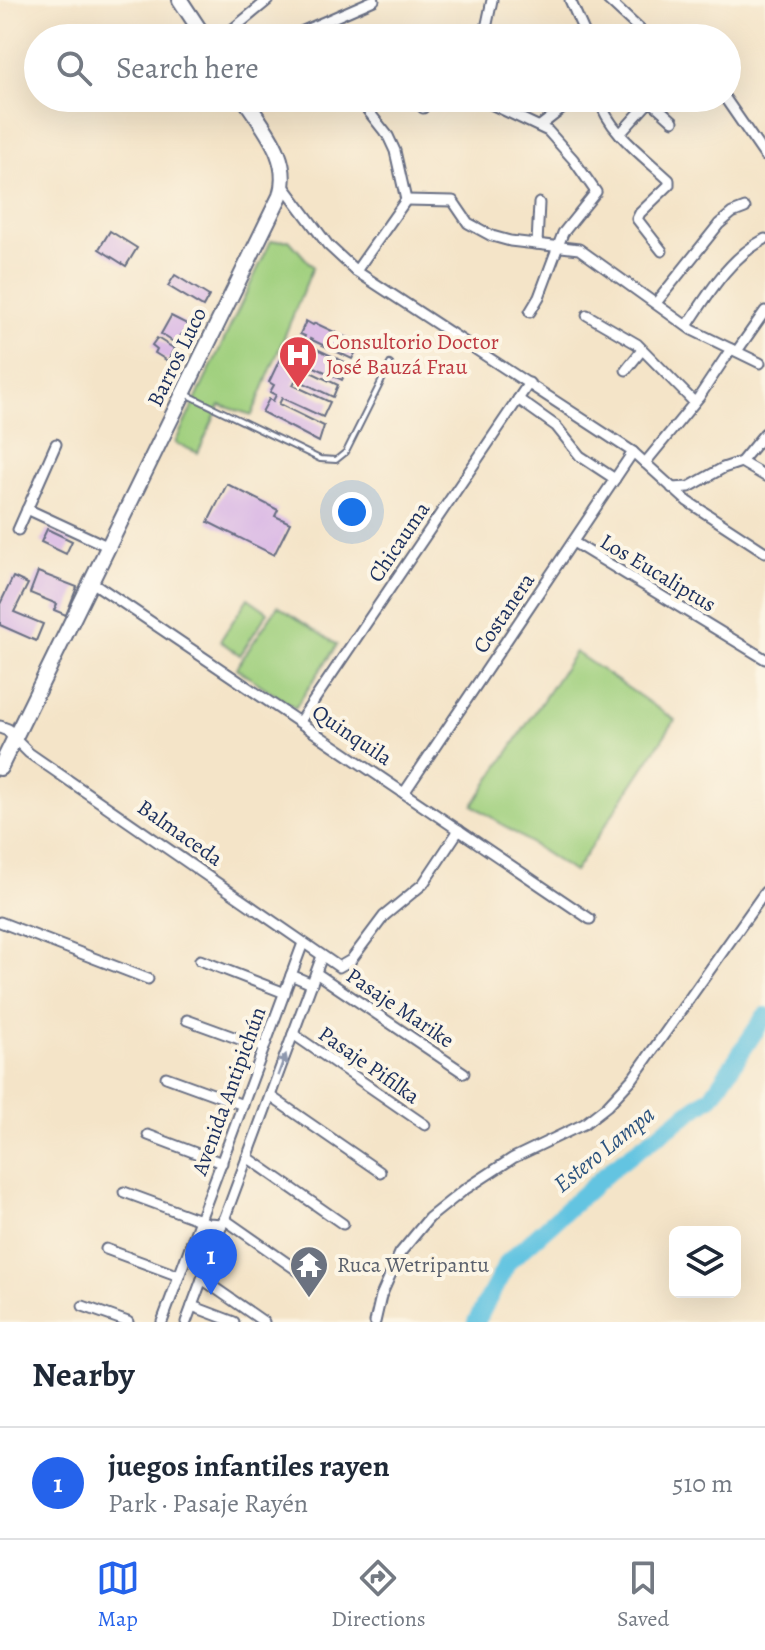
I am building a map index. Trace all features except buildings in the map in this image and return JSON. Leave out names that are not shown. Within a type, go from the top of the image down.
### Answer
[{"type":"main road","points":[[180,0],[196,24]]},
{"type":"main road","points":[[253,112],[277,150],[283,185]]},
{"type":"main road","name":"Barros Luco","points":[[0,768],[283,185]]},
{"type":"street","points":[[239,24],[268,0]]},
{"type":"street","points":[[325,24],[374,0]]},
{"type":"street","points":[[487,24],[492,0]]},
{"type":"street","points":[[570,0],[581,24]]},
{"type":"street","points":[[608,0],[634,24]]},
{"type":"street","points":[[356,271],[406,200],[395,151],[388,136],[369,112]]},
{"type":"street","points":[[509,112],[540,126],[565,149],[596,192],[567,226],[530,312]]},
{"type":"street","points":[[540,126],[557,112]]},
{"type":"street","points":[[605,112],[620,134],[670,182],[637,219],[662,251]]},
{"type":"street","points":[[620,134],[640,112]]},
{"type":"street","points":[[663,112],[673,121]]},
{"type":"street","points":[[735,112],[765,156]]},
{"type":"street","points":[[283,185],[328,245],[356,271],[633,452],[698,508],[765,552]]},
{"type":"street","points":[[406,200],[453,201],[463,218],[474,227],[510,241],[579,249],[687,326],[760,363]]},
{"type":"street","points":[[537,244],[539,203]]},
{"type":"street","points":[[656,303],[719,224],[732,213],[745,208]]},
{"type":"street","points":[[687,326],[721,277],[743,254],[765,239]]},
{"type":"street","points":[[645,463],[765,311]]},
{"type":"street","points":[[587,315],[642,350],[694,402]]},
{"type":"street","points":[[626,370],[642,350]]},
{"type":"street","name":"Chicauma","points":[[300,721],[529,383]]},
{"type":"street","points":[[518,399],[556,426],[580,456],[615,479]]},
{"type":"street","points":[[672,488],[689,487],[741,462],[765,433]]},
{"type":"street","points":[[18,530],[56,444]]},
{"type":"street","name":"Costanera","points":[[404,793],[633,452]]},
{"type":"street","points":[[741,462],[765,476]]},
{"type":"street","points":[[27,509],[109,547]]},
{"type":"street","name":"Los Eucaliptus","points":[[573,542],[765,659]]},
{"type":"street","name":"Quinquila","points":[[92,582],[590,919]]},
{"type":"street","name":"Balmaceda","points":[[0,727],[8,730],[29,753],[342,967],[351,960],[384,916],[423,884],[459,830]]},
{"type":"street","points":[[375,1322],[381,1296],[400,1253],[429,1218],[464,1190],[513,1158],[584,1124],[607,1106],[633,1078],[765,892]]},
{"type":"street","points":[[0,922],[148,979]]},
{"type":"street","name":"Avenida Antipichún","points":[[162,1322],[303,943]]},
{"type":"street","name":"Avenida Antipichún","points":[[186,1322],[322,956]]},
{"type":"street","points":[[200,960],[285,993]]},
{"type":"street","name":"Pasaje Marike","points":[[316,973],[464,1073]]},
{"type":"street","points":[[291,975],[312,984]]},
{"type":"street","points":[[187,1020],[264,1048]]},
{"type":"street","name":"Pasaje Pifilka","points":[[293,1034],[425,1125]]},
{"type":"street","points":[[166,1077],[243,1105]]},
{"type":"street","points":[[270,1096],[380,1172]]},
{"type":"street","points":[[148,1135],[222,1163]]},
{"type":"street","points":[[247,1157],[343,1224]]},
{"type":"street","points":[[124,1192],[212,1224],[223,1222],[307,1277]]},
{"type":"street","points":[[196,1233],[207,1233],[216,1241]]},
{"type":"street","points":[[106,1249],[179,1276]]},
{"type":"street","points":[[202,1279],[264,1322]]},
{"type":"street","points":[[83,1306],[128,1322]]},
{"type":"street","points":[[192,1306],[234,1322]]},
{"type":"lane","points":[[184,393],[320,459],[331,461],[346,452],[390,364]]},
{"type":"green space","points":[[289,240],[313,267],[252,415],[220,405],[198,453],[175,443],[271,241]]},
{"type":"green space","points":[[248,598],[268,612],[240,655],[220,641]]},
{"type":"green space","points":[[278,606],[337,645],[295,708],[236,668]]},
{"type":"green space","points":[[575,652],[675,720],[574,872],[473,805]]},
{"type":"waterway","name":"Estero Lampa","points":[[476,1322],[508,1262],[614,1167],[712,1096],[765,1016]]},
{"type":"place","name":"Consultorio Doctor José Bauzá Frau","points":[[298,389]]},
{"type":"place","name":"juegos infantiles rayen","points":[[211,1295]]},
{"type":"place","name":"Ruca Wetripantu","points":[[309,1299]]}]
